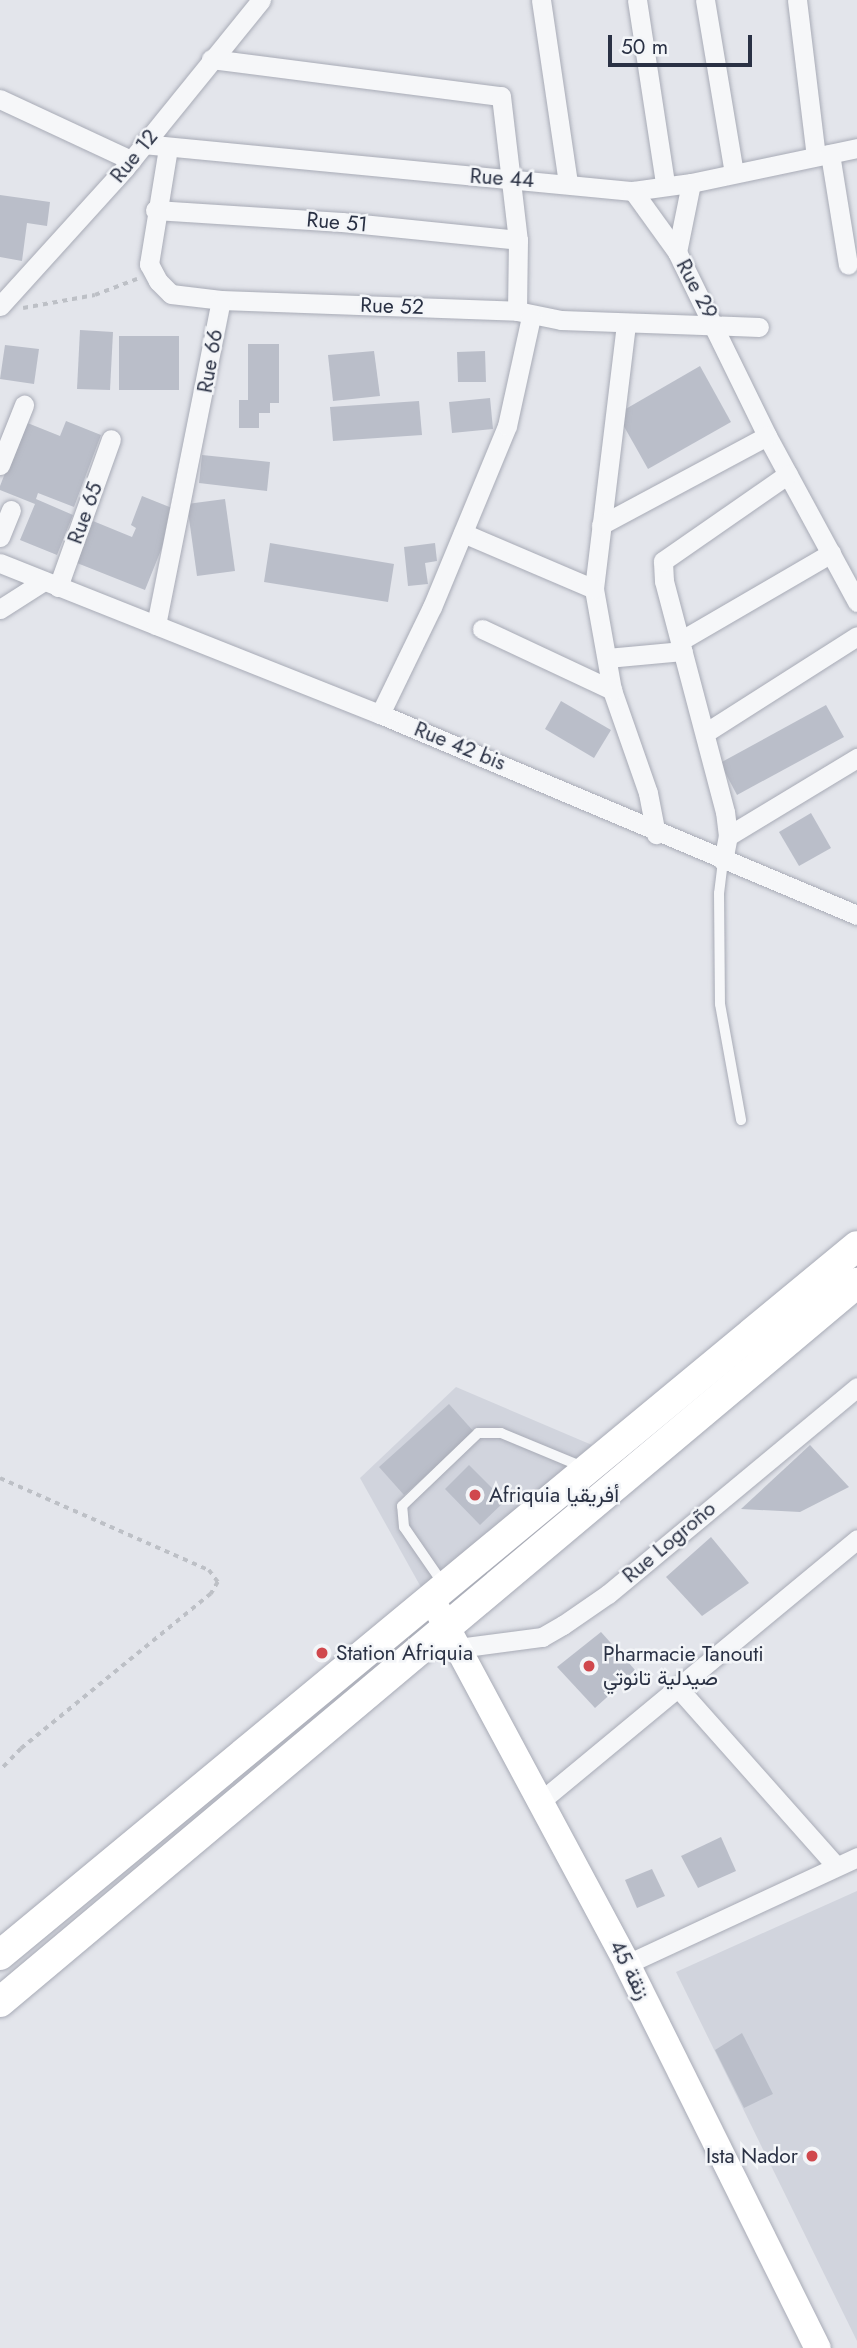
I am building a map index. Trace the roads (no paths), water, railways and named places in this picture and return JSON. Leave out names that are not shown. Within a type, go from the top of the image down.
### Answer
[{"type":"main road","points":[[0,1955],[438,1592],[590,1470],[857,1246]]},
{"type":"main road","points":[[0,2002],[453,1638],[857,1283]]},
{"type":"street","name":"Rue 12","points":[[6,307],[131,160],[261,0]]},
{"type":"street","points":[[541,0],[568,183]]},
{"type":"street","points":[[637,0],[665,184]]},
{"type":"street","points":[[705,0],[734,173]]},
{"type":"street","points":[[796,0],[823,155],[848,265]]},
{"type":"street","points":[[211,60],[494,92],[505,102],[524,314],[507,426],[463,533],[380,713]]},
{"type":"street","points":[[0,99],[131,160]]},
{"type":"street","name":"Rue 44","points":[[144,144],[633,191],[665,184],[691,183],[857,148]]},
{"type":"street","points":[[155,210],[168,148]]},
{"type":"street","name":"Rue 29","points":[[677,252],[691,183]]},
{"type":"street","name":"Rue 29","points":[[633,191],[677,252],[714,326],[759,327]]},
{"type":"street","name":"Rue 51","points":[[155,210],[518,240]]},
{"type":"street","name":"Rue 66","points":[[155,210],[149,264],[153,274],[171,293],[221,300],[156,625]]},
{"type":"street","name":"Rue 52","points":[[221,300],[524,314],[561,320],[626,324],[714,326]]},
{"type":"street","points":[[626,324],[594,589],[612,690],[648,793],[656,834]]},
{"type":"street","points":[[714,326],[767,436],[857,602]]},
{"type":"street","points":[[0,465],[24,405]]},
{"type":"street","points":[[601,525],[767,436]]},
{"type":"street","name":"Rue 65","points":[[51,584],[111,439]]},
{"type":"street","points":[[723,861],[728,835],[705,733],[664,581],[666,556],[788,474]]},
{"type":"street","points":[[0,537],[11,510]]},
{"type":"street","points":[[463,533],[594,589]]},
{"type":"street","points":[[607,658],[681,646],[831,552]]},
{"type":"street","name":"Rue 42 bis","points":[[0,563],[380,713],[656,834],[857,915]]},
{"type":"street","points":[[0,609],[51,584]]},
{"type":"street","points":[[482,629],[612,690]]},
{"type":"street","points":[[705,733],[857,636]]},
{"type":"street","points":[[728,835],[857,758]]},
{"type":"street","name":"Rue Logroño","points":[[453,1638],[542,1637],[563,1625],[608,1594],[857,1387]]},
{"type":"street","points":[[542,1800],[857,1539]]},
{"type":"street","name":"زنقة 45","points":[[438,1592],[453,1638],[542,1800],[627,1964],[818,2348]]},
{"type":"street","points":[[679,1689],[835,1866]]},
{"type":"street","points":[[627,1964],[857,1857]]},
{"type":"lane","points":[[723,861],[719,893],[720,1004],[741,1120]]},
{"type":"lane","points":[[438,1592],[404,1527],[402,1506],[478,1433],[501,1433],[590,1470]]},
{"type":"place","name":"Afriquia أفريقيا","points":[[475,1495]]},
{"type":"place","name":"Station Afriquia","points":[[322,1653]]},
{"type":"place","name":"Pharmacie Tanouti صيدلية تانوتي","points":[[589,1666]]},
{"type":"place","name":"Ista Nador","points":[[812,2156]]}]
